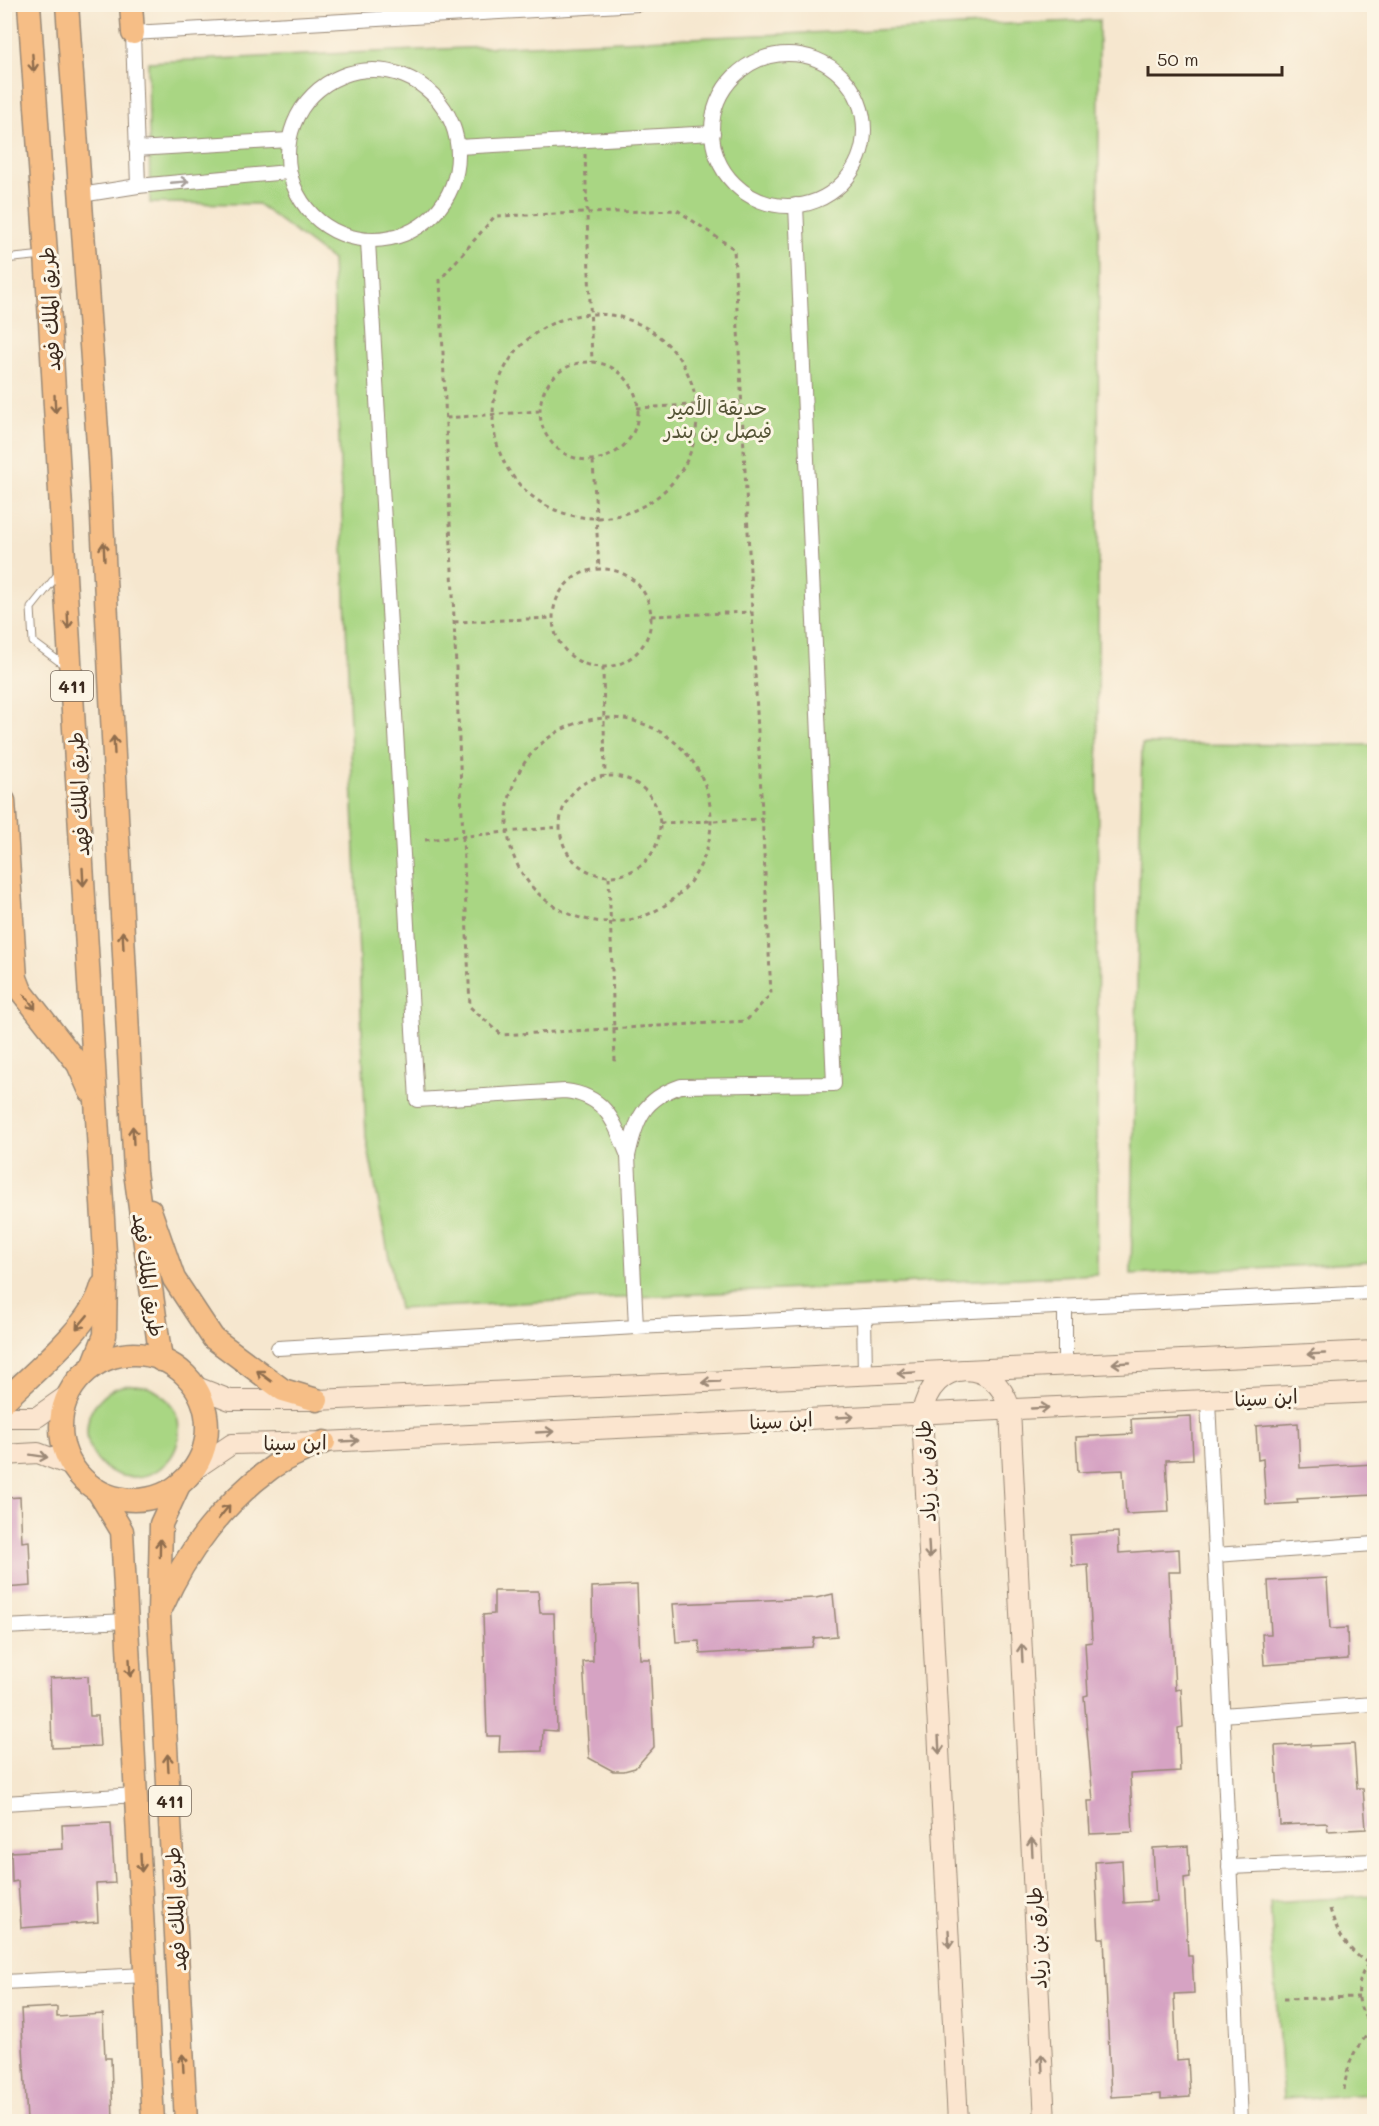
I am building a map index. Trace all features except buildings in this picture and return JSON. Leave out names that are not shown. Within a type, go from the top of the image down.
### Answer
[{"type":"main road","name":"طريق الملك فهد","points":[[29,4],[65,566],[106,1270],[105,1335],[93,1366]]},
{"type":"main road","name":"طريق الملك فهد","points":[[67,4],[99,459],[135,1172],[161,1360]]},
{"type":"main road","points":[[131,4],[133,33]]},
{"type":"main road","points":[[4,801],[16,978],[21,991],[78,1064],[88,1081],[97,1114]]},
{"type":"main road","points":[[135,1172],[174,1279],[213,1338],[283,1390],[316,1400]]},
{"type":"main road","points":[[4,1401],[82,1323],[98,1300],[106,1270]]},
{"type":"main road","name":"411","points":[[138,1354],[161,1360],[180,1370],[194,1386],[204,1406],[207,1427],[204,1449],[195,1468],[179,1485],[160,1496],[139,1500],[118,1498],[98,1491],[83,1480],[72,1466],[62,1443],[61,1419],[68,1395],[78,1379],[93,1366],[115,1357],[138,1354]]},
{"type":"main road","points":[[159,1614],[175,1578],[227,1507],[271,1468],[324,1442]]},
{"type":"main road","name":"طريق الملك فهد","points":[[179,1485],[161,1524],[159,1614],[186,2121]]},
{"type":"main road","name":"طريق الملك فهد","points":[[98,1491],[122,1531],[153,2121]]},
{"type":"street","points":[[138,186],[133,33],[638,4]]},
{"type":"street","points":[[780,55],[805,56],[828,66],[848,83],[860,105],[864,130],[860,155],[848,177],[830,194],[806,204],[796,205],[782,206],[757,200],[736,187],[721,167],[713,144],[712,119],[720,95],[735,75],[755,61],[780,55]]},
{"type":"street","points":[[370,70],[397,73],[422,85],[442,104],[455,129],[458,147],[455,183],[442,207],[422,226],[397,238],[368,242],[341,235],[316,219],[298,196],[288,172],[289,140],[299,113],[317,90],[342,76],[370,70]]},
{"type":"street","points":[[458,147],[713,133]]},
{"type":"street","points":[[136,149],[289,140]]},
{"type":"street","points":[[81,195],[138,186],[288,172]]},
{"type":"street","points":[[636,1327],[628,1156],[635,1124],[647,1105],[663,1092],[681,1086],[834,1084],[796,205]]},
{"type":"street","points":[[368,242],[417,1100],[566,1092],[584,1094],[603,1107],[614,1123],[628,1156]]},
{"type":"street","points":[[278,1348],[636,1327],[1374,1292]]},
{"type":"street","points":[[1065,1307],[1065,1366]]},
{"type":"street","points":[[864,1316],[865,1375]]},
{"type":"street","name":"ابن سينا","points":[[194,1386],[230,1401],[316,1400],[1374,1351]]},
{"type":"street","name":"طارق بن زياد","points":[[958,2121],[922,1414],[924,1400],[930,1388],[940,1378],[952,1372],[966,1370],[979,1372],[1000,1386],[1010,1409],[1045,2121]]},
{"type":"street","name":"ابن سينا","points":[[195,1468],[232,1444],[324,1442],[1374,1392]]},
{"type":"street","points":[[4,1417],[37,1418],[68,1395]]},
{"type":"street","points":[[1208,1400],[1240,2121]]},
{"type":"street","points":[[4,1455],[38,1453],[72,1466]]},
{"type":"street","points":[[1215,1555],[1374,1544]]},
{"type":"street","points":[[4,1627],[127,1621]]},
{"type":"street","points":[[1222,1715],[1374,1704]]},
{"type":"street","points":[[4,1803],[137,1795]]},
{"type":"street","points":[[1229,1867],[1374,1861]]},
{"type":"street","points":[[4,1982],[146,1975]]},
{"type":"lane","points":[[4,259],[46,254]]},
{"type":"lane","points":[[65,566],[31,609],[33,642],[71,669]]},
{"type":"path","points":[[585,140],[592,362]]},
{"type":"path","points":[[677,210],[734,249],[741,402],[771,994],[746,1021],[502,1035],[470,1007],[440,280],[495,216],[677,210]]},
{"type":"path","points":[[590,313],[623,317],[653,331],[677,354],[693,383],[698,416],[693,448],[678,477],[654,500],[623,515],[596,517],[555,510],[526,491],[505,464],[494,431],[494,397],[506,365],[527,338],[556,320],[590,313]]},
{"type":"path","points":[[592,362],[608,366],[622,375],[632,388],[638,408],[638,419],[632,435],[622,448],[608,457],[593,461],[577,459],[562,453],[550,442],[542,428],[539,411],[542,396],[549,381],[561,370],[576,364],[592,362]]},
{"type":"path","points":[[638,408],[741,402]]},
{"type":"path","points":[[446,418],[539,411]]},
{"type":"path","points":[[593,461],[599,568]]},
{"type":"path","points":[[599,568],[614,570],[634,582],[648,600],[651,616],[649,631],[643,645],[632,657],[619,664],[603,667],[586,664],[572,657],[560,644],[553,618],[558,595],[568,582],[582,572],[599,568]]},
{"type":"path","points":[[651,616],[752,612]]},
{"type":"path","points":[[454,622],[553,618]]},
{"type":"path","points":[[603,667],[605,776]]},
{"type":"path","points":[[605,717],[638,721],[667,735],[690,757],[706,786],[711,821],[708,850],[694,879],[671,902],[643,917],[611,923],[575,917],[544,900],[520,873],[507,840],[506,804],[518,770],[540,742],[570,724],[605,717]]},
{"type":"path","points":[[605,776],[621,777],[636,783],[648,794],[656,807],[660,823],[658,840],[652,855],[633,870],[609,877],[594,874],[580,867],[569,856],[562,842],[559,827],[561,812],[567,798],[577,787],[591,779],[605,776]]},
{"type":"path","points":[[660,823],[762,819]]},
{"type":"path","points":[[424,840],[559,827]]},
{"type":"path","points":[[609,877],[615,1062]]},
{"type":"path","points":[[1330,1908],[1334,1923],[1347,1948],[1368,1964]]},
{"type":"path","points":[[1344,2090],[1347,2068],[1356,2048],[1374,2029],[1361,2008],[1359,1997],[1360,1977],[1374,1957]]},
{"type":"path","points":[[1283,2000],[1359,1997]]},
{"type":"green space","name":"حديقة الأمير فيصل بن بندر","points":[[1099,20],[1097,1274],[399,1309],[366,1138],[332,260],[258,204],[150,203],[148,62]]},
{"type":"green space","points":[[1142,744],[1374,745],[1374,1262],[1131,1274]]},
{"type":"green space","points":[[133,1385],[151,1388],[166,1398],[176,1413],[179,1431],[176,1449],[166,1464],[151,1474],[133,1477],[115,1474],[100,1464],[90,1449],[87,1431],[90,1413],[100,1398],[115,1388]]},
{"type":"green space","points":[[1374,1896],[1374,2094],[1283,2099],[1270,1902]]}]
